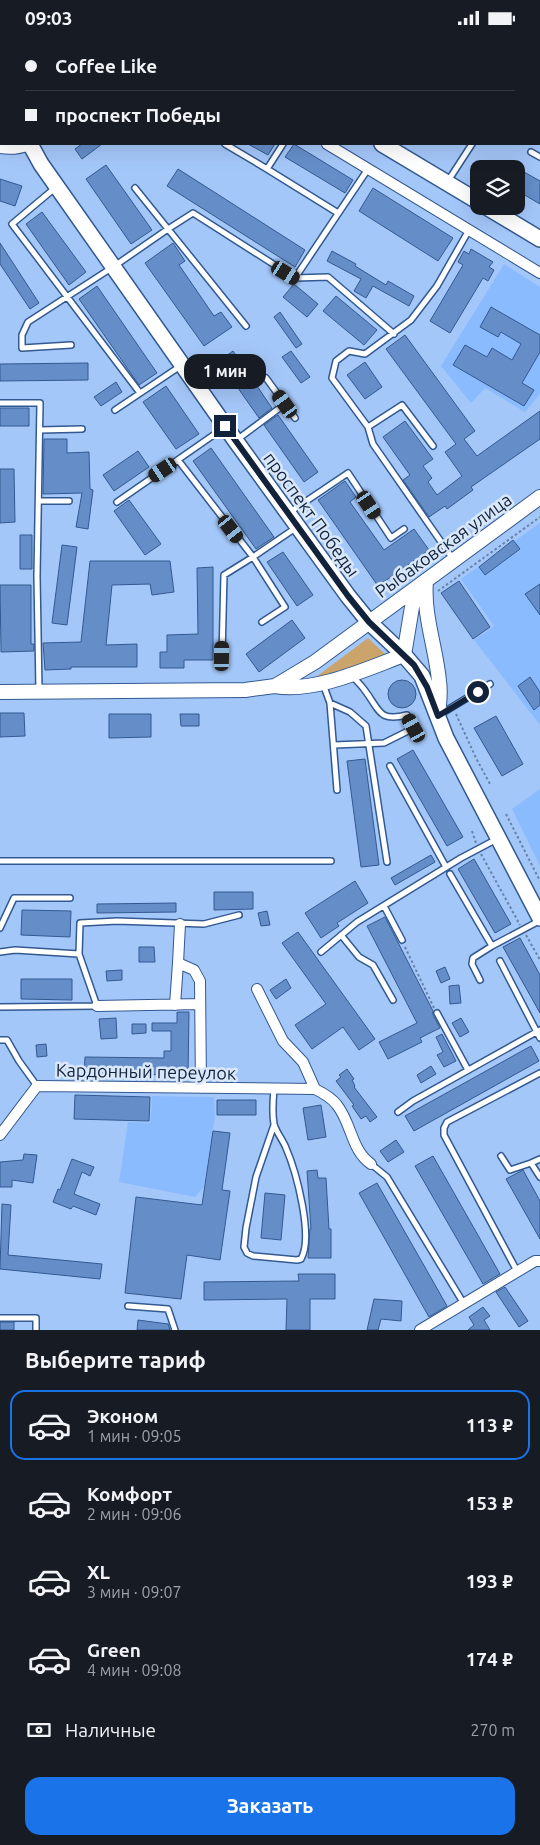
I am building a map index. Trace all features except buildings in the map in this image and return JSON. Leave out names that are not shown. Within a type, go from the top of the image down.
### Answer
[{"type":"main road","name":"проспект Победы","points":[[31,145],[113,267],[297,527],[369,622],[404,655],[422,676],[446,738],[540,919]]},
{"type":"main road","points":[[384,145],[470,197]]},
{"type":"main road","points":[[501,215],[540,239]]},
{"type":"main road","name":"Рыбаковская улица","points":[[275,686],[315,662],[540,497]]},
{"type":"main road","points":[[0,692],[244,690],[275,686],[289,689],[323,683],[404,655],[421,585]]},
{"type":"main road","points":[[421,585],[439,681],[440,700],[438,716]]},
{"type":"street","points":[[0,148],[9,150],[19,149],[28,145]]},
{"type":"street","points":[[329,145],[540,273]]},
{"type":"street","points":[[175,1005],[180,924]]},
{"type":"street","points":[[178,963],[194,970],[200,981],[201,1088]]},
{"type":"street","points":[[256,989],[283,1041],[303,1062],[315,1089],[328,1096],[338,1106],[357,1149],[363,1159],[371,1164]]},
{"type":"street","points":[[97,1006],[200,1005]]},
{"type":"street","name":"Кардонный переулок","points":[[0,1135],[37,1086],[315,1089]]},
{"type":"street","points":[[421,1330],[517,1271],[538,1261]]},
{"type":"lane","points":[[226,145],[338,213]]},
{"type":"lane","points":[[267,169],[282,145]]},
{"type":"lane","points":[[447,183],[471,145]]},
{"type":"lane","points":[[531,152],[540,157]]},
{"type":"lane","points":[[296,278],[368,169]]},
{"type":"lane","points":[[57,186],[12,224],[140,393]]},
{"type":"lane","points":[[135,188],[246,326]]},
{"type":"lane","points":[[71,345],[22,348],[22,335],[28,322],[193,213],[296,278],[328,277],[394,334]]},
{"type":"lane","points":[[454,561],[372,444],[368,427],[332,378],[336,361],[349,351],[365,355],[410,320],[437,286],[470,229]]},
{"type":"lane","points":[[115,409],[182,365]]},
{"type":"lane","points":[[266,378],[295,418]]},
{"type":"lane","points":[[0,403],[40,403],[37,576],[39,691]]},
{"type":"lane","points":[[235,441],[285,404]]},
{"type":"lane","points":[[368,427],[402,405],[433,446]]},
{"type":"lane","points":[[117,502],[225,426]]},
{"type":"lane","points":[[40,430],[82,429]]},
{"type":"lane","points":[[178,460],[253,557],[285,607],[262,622]]},
{"type":"lane","points":[[288,514],[348,473],[391,538],[404,529]]},
{"type":"lane","points":[[39,501],[69,501]]},
{"type":"lane","points":[[222,656],[224,575],[297,527]]},
{"type":"lane","points":[[334,745],[384,743],[414,728],[407,715],[393,719],[378,712],[366,691],[350,674]]},
{"type":"lane","points":[[323,683],[330,703],[337,790]]},
{"type":"lane","points":[[438,716],[490,684]]},
{"type":"lane","points":[[330,703],[350,712],[366,726],[386,862]]},
{"type":"lane","points":[[390,766],[446,867]]},
{"type":"lane","points":[[321,952],[357,922],[446,867],[498,838]]},
{"type":"lane","points":[[0,861],[330,861]]},
{"type":"lane","points":[[450,874],[492,946]]},
{"type":"lane","points":[[0,928],[14,898],[70,898]]},
{"type":"lane","points":[[384,906],[402,940]]},
{"type":"lane","points":[[0,1007],[97,1006],[79,953],[80,923],[117,921],[204,924],[239,915]]},
{"type":"lane","points":[[480,980],[472,964],[473,958],[540,919]]},
{"type":"lane","points":[[341,935],[359,957],[373,965],[393,1000]]},
{"type":"lane","points":[[0,952],[15,950],[79,953]]},
{"type":"lane","points":[[500,961],[540,1038]]},
{"type":"lane","points":[[437,1013],[468,1070]]},
{"type":"lane","points":[[398,1111],[538,1031]]},
{"type":"lane","points":[[0,1040],[7,1040],[37,1086]]},
{"type":"lane","points":[[517,1271],[444,1135],[444,1128],[447,1122],[540,1073]]},
{"type":"lane","points":[[274,1089],[274,1125],[256,1177],[244,1247],[247,1253],[253,1256],[297,1260],[302,1259],[305,1253],[306,1237],[302,1201],[291,1159],[274,1125]]},
{"type":"lane","points":[[502,1156],[510,1170],[540,1159]]},
{"type":"lane","points":[[531,1163],[540,1177]]},
{"type":"lane","points":[[371,1164],[387,1177],[464,1305]]},
{"type":"lane","points":[[128,1306],[168,1309],[175,1330]]},
{"type":"lane","points":[[0,1318],[36,1318],[36,1330]]},
{"type":"path","points":[[421,585],[434,594],[540,517]]},
{"type":"path","points":[[454,707],[462,731],[490,784]]},
{"type":"path","points":[[506,814],[540,881]]},
{"type":"path","points":[[472,831],[478,848],[540,960]]},
{"type":"path","points":[[402,940],[437,1013]]},
{"type":"shaded area","points":[[504,264],[540,287],[540,394],[525,412],[485,388],[471,403],[441,366]]},
{"type":"shaded area","points":[[540,523],[540,725],[474,640],[494,626],[461,579]]},
{"type":"shaded area","points":[[368,638],[386,655],[312,680]]},
{"type":"shaded area","points":[[540,789],[540,866],[512,809]]},
{"type":"shaded area","points":[[152,1096],[214,1097],[215,1116],[204,1187],[195,1197],[119,1182],[128,1122],[150,1123]]},
{"type":"route","points":[[225,426],[348,596],[369,622],[414,665],[422,676],[438,716],[478,692]]}]
